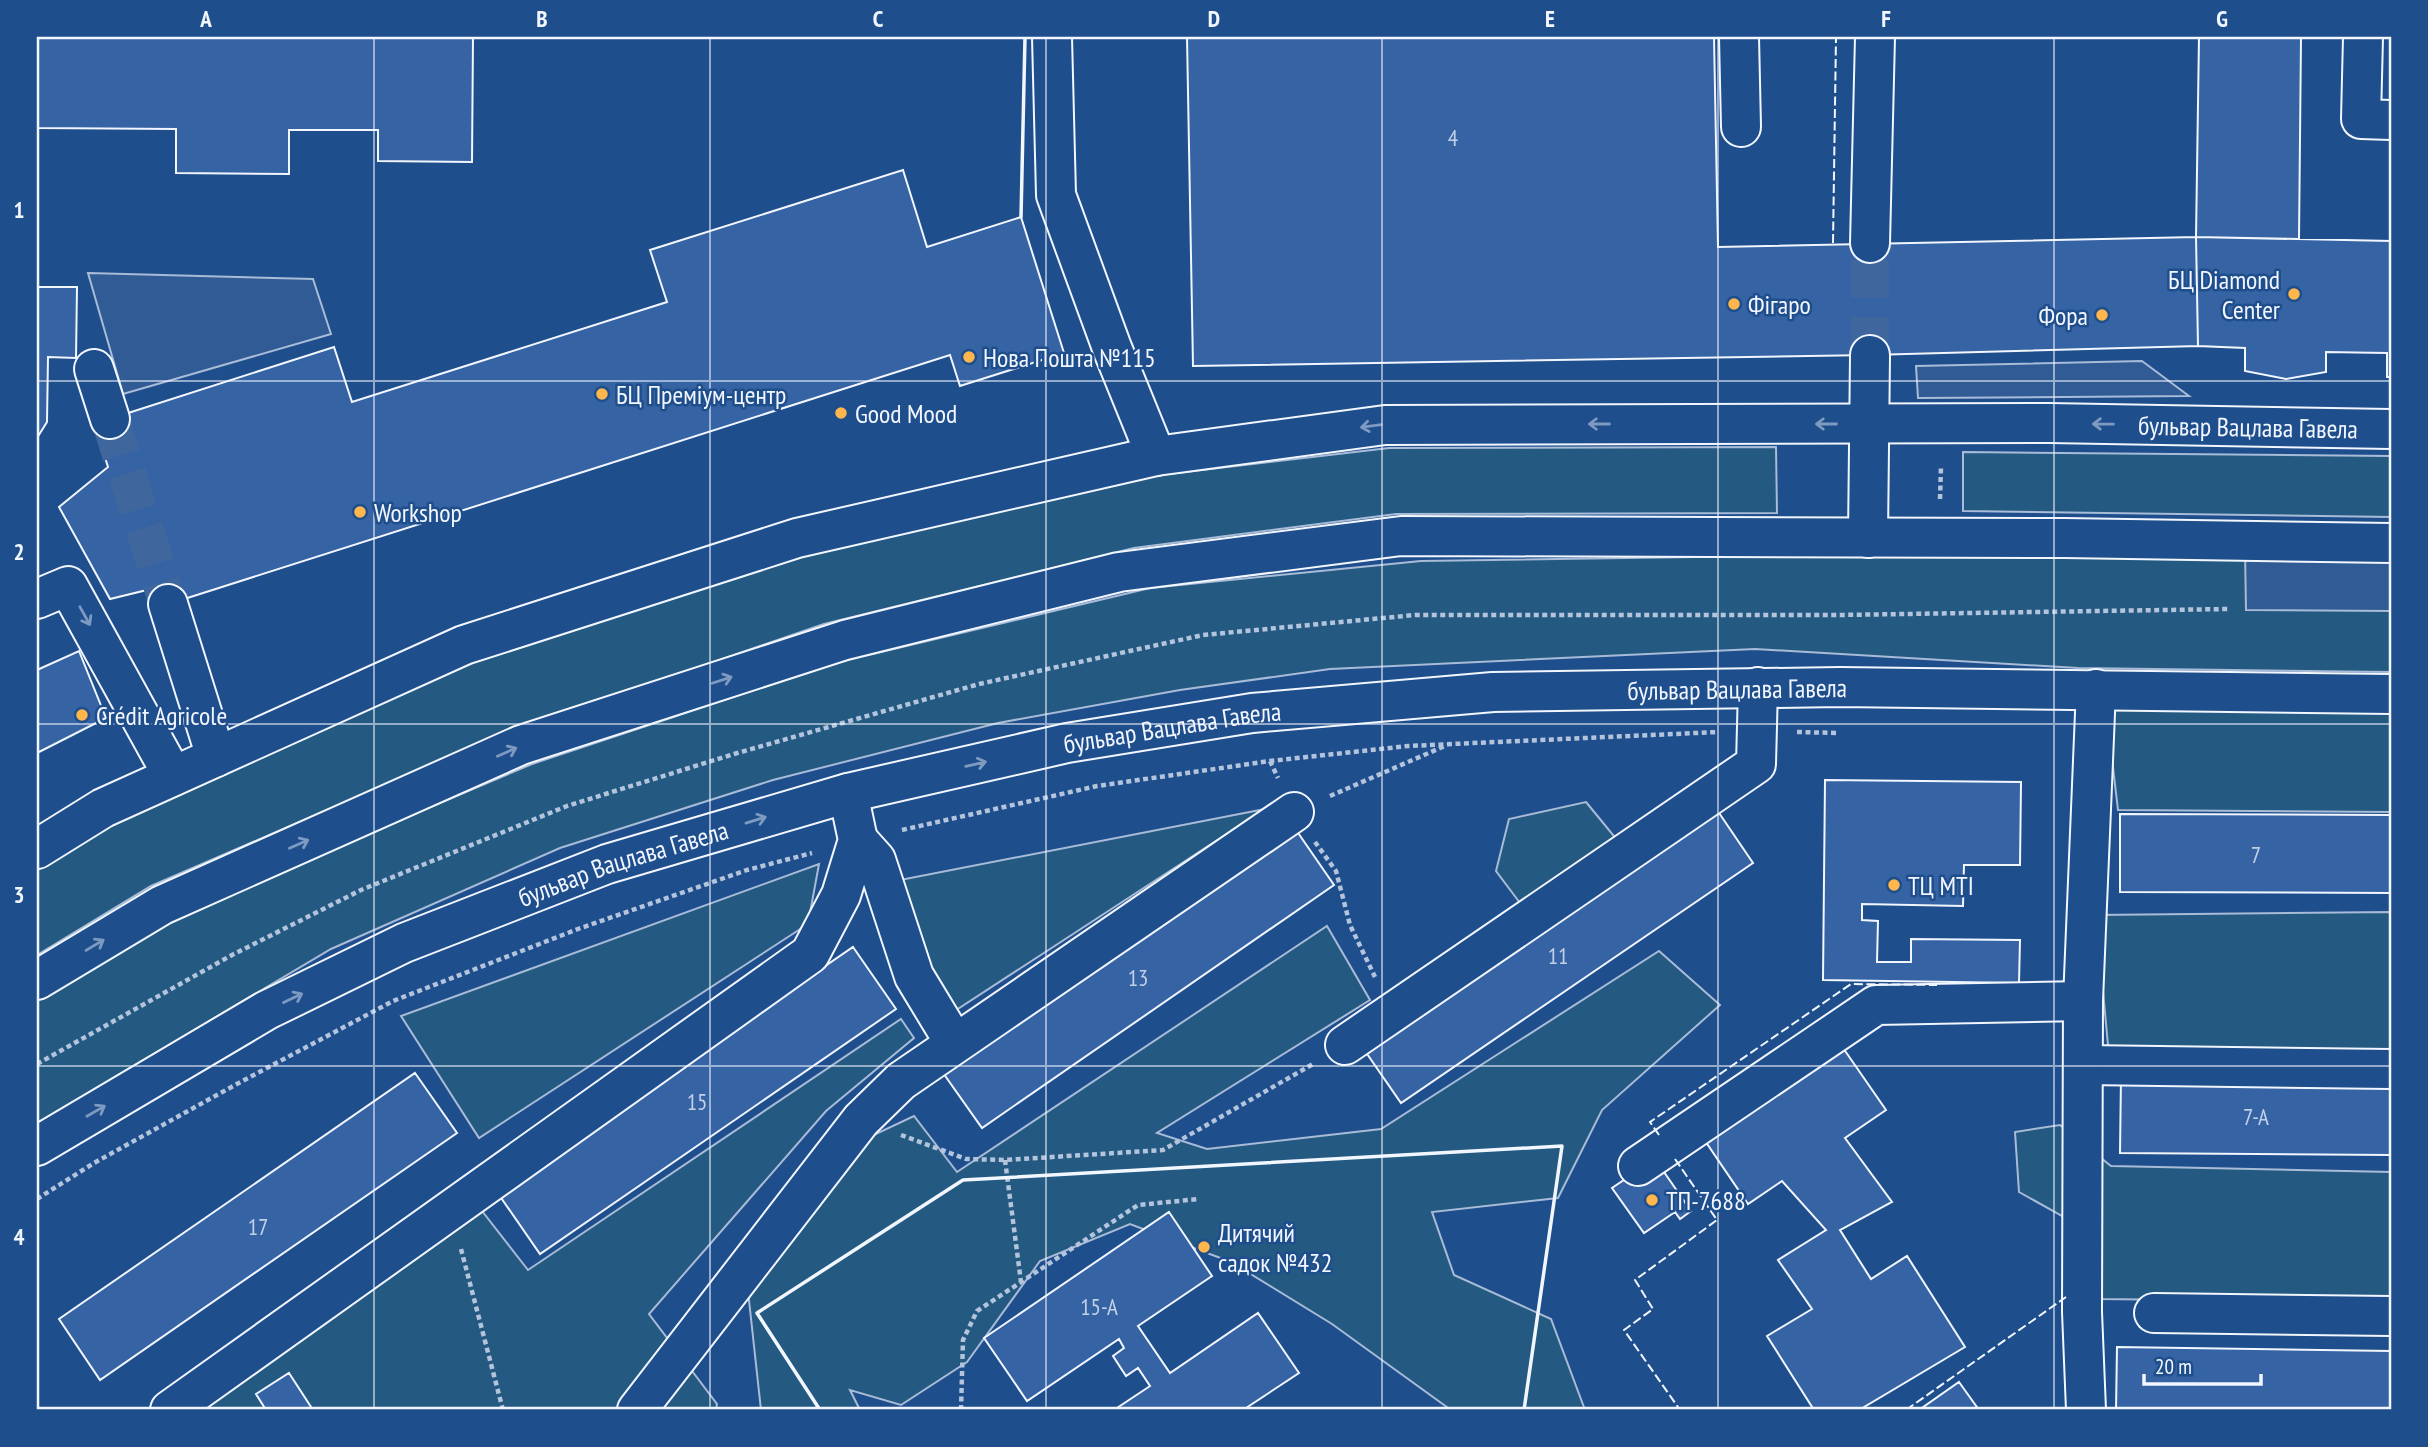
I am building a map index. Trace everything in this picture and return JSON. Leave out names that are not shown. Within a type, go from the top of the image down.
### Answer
[{"type":"street","points":[[1052,37],[1056,195],[1112,348],[1156,456]]},
{"type":"street","points":[[1740,37],[1741,127]]},
{"type":"street","points":[[1870,243],[1875,37]]},
{"type":"street","points":[[2363,37],[2361,119],[2391,120]]},
{"type":"street","points":[[1868,538],[1870,355]]},
{"type":"street","points":[[94,369],[110,419]]},
{"type":"street","name":"бульвар Вацлава Гавела","points":[[37,849],[103,808],[464,645],[797,538],[1156,456],[1385,425],[2049,424],[2391,429]]},
{"type":"street","points":[[37,980],[162,905],[521,745],[845,640],[1106,575],[1401,536],[2391,543]]},
{"type":"street","points":[[37,599],[68,586],[173,776]]},
{"type":"street","points":[[168,604],[216,757]]},
{"type":"street","points":[[1345,1045],[1756,764],[1758,687]]},
{"type":"street","name":"бульвар Вацлава Гавела","points":[[37,1146],[267,1010],[404,943],[607,864],[848,793],[1067,743],[1252,713],[1493,692],[1758,687],[2391,694]]},
{"type":"street","points":[[2086,1410],[2081,1312],[2083,1001],[2096,689]]},
{"type":"street","points":[[170,1410],[810,954],[841,895],[858,840],[848,793]]},
{"type":"street","points":[[637,1410],[861,1120],[901,1080],[1294,812]]},
{"type":"street","points":[[858,840],[876,860],[914,976],[954,1042]]},
{"type":"street","points":[[1638,1166],[1876,1005],[2083,1001]]},
{"type":"street","points":[[2084,1065],[2391,1069]]},
{"type":"street","points":[[2154,1313],[2391,1316]]},
{"type":"path","points":[[1940,511],[1941,467]]},
{"type":"path","points":[[1294,812],[1451,743]]},
{"type":"path","points":[[1270,761],[1294,812],[1336,871],[1350,925],[1392,1013]]},
{"type":"path","points":[[861,1120],[966,1159],[1005,1160],[1163,1150],[1345,1045]]},
{"type":"path","points":[[1005,1160],[1021,1282]]},
{"type":"path","points":[[961,1410],[963,1340],[977,1311],[1138,1205],[1199,1199]]},
{"type":"path","points":[[451,1211],[503,1410]]},
{"type":"shaded area","points":[[88,273],[313,279],[331,334],[123,394]]},
{"type":"shaded area","points":[[2142,361],[2189,396],[1918,398],[1916,366]]},
{"type":"shaded area","points":[[1776,447],[1777,513],[1396,514],[1134,548],[824,624],[496,737],[151,886],[37,955],[37,862],[107,819],[468,664],[801,553],[1125,479],[1389,448]]},
{"type":"shaded area","points":[[1963,452],[2391,456],[2391,517],[1963,511]]},
{"type":"shaded area","points":[[2245,549],[2391,552],[2391,672],[2078,668],[1755,649],[1330,669],[1180,690],[998,723],[773,780],[560,848],[331,949],[37,1123],[37,997],[180,913],[532,764],[839,662],[1150,588],[1421,561]]},
{"type":"shaded area","points":[[2245,549],[2391,552],[2391,611],[2246,610]]},
{"type":"shaded area","points":[[2391,706],[2391,812],[2118,810],[2106,708]]},
{"type":"shaded area","points":[[1586,802],[1618,841],[1523,907],[1496,871],[1509,819]]},
{"type":"shaded area","points":[[1265,809],[947,1016],[895,881]]},
{"type":"shaded area","points":[[819,864],[808,924],[479,1138],[401,1016]]},
{"type":"shaded area","points":[[2391,912],[2391,1053],[2109,1056],[2096,915]]},
{"type":"shaded area","points":[[1327,926],[1370,1000],[1157,1133],[1207,1149],[1381,1129],[1659,951],[1720,1005],[1602,1110],[1558,1198],[1432,1212],[1454,1275],[1551,1319],[1585,1410],[1451,1410],[1332,1324],[1231,1262],[1130,1224],[1040,1261],[967,1362],[901,1405],[850,1390],[860,1410],[761,1410],[748,1291],[848,1147],[914,1116],[957,1172]]},
{"type":"shaded area","points":[[901,1019],[914,1038],[826,1111],[649,1314],[717,1404],[716,1410],[199,1410],[482,1211],[528,1270]]},
{"type":"shaded area","points":[[2060,1125],[2111,1166],[2391,1172],[2391,1302],[2097,1299],[2089,1231],[2019,1192],[2015,1132]]},
{"type":"building","points":[[37,37],[473,37],[472,162],[378,161],[378,130],[289,130],[289,174],[176,173],[176,129],[37,128]]},
{"type":"building","points":[[1187,37],[1714,37],[1718,247],[2196,237],[2198,346],[1870,355],[1193,366]]},
{"type":"building","points":[[2199,37],[2301,37],[2299,239],[2196,237]]},
{"type":"building","name":"БЦ Преміум-центр","points":[[903,170],[927,247],[1021,217],[1064,353],[960,386],[950,355],[153,609],[147,590],[110,599],[59,507],[108,467],[94,424],[334,347],[352,402],[667,302],[650,250]]},
{"type":"building","name":"БЦ Diamond Center","points":[[2196,237],[2391,241],[2391,377],[2387,377],[2387,353],[2326,352],[2326,372],[2286,379],[2245,371],[2245,348],[2198,346]]},
{"type":"building","points":[[37,287],[77,287],[76,358],[48,357],[47,422],[37,438]]},
{"type":"building","points":[[79,651],[106,718],[37,753],[37,670]]},
{"type":"building","name":"ТЦ MTI","points":[[1825,780],[2021,782],[2020,865],[1964,865],[1963,906],[1862,904],[1862,920],[1878,921],[1877,962],[1911,962],[1911,939],[2020,940],[2019,983],[1823,980]]},
{"type":"building","points":[[1715,807],[1753,863],[1401,1103],[1363,1048]]},
{"type":"building","points":[[2120,814],[2391,815],[2391,893],[2120,892]]},
{"type":"building","points":[[1294,827],[1334,885],[982,1128],[941,1070]]},
{"type":"building","points":[[853,947],[896,1009],[540,1254],[497,1192]]},
{"type":"building","points":[[1832,1032],[1886,1110],[1845,1138],[1892,1202],[1840,1230],[1871,1279],[1907,1256],[1965,1347],[1859,1410],[1814,1410],[1767,1336],[1812,1309],[1778,1260],[1826,1230],[1782,1181],[1748,1204],[1695,1126]]},
{"type":"building","points":[[415,1073],[457,1133],[100,1380],[59,1319]]},
{"type":"building","points":[[2121,1076],[2391,1078],[2391,1155],[2120,1153]]},
{"type":"building","name":"ТП-7688","points":[[1655,1159],[1691,1211],[1680,1219],[1675,1212],[1644,1233],[1612,1188]]},
{"type":"building","points":[[1169,1212],[1212,1276],[1138,1326],[1170,1373],[1258,1313],[1299,1373],[1243,1410],[1114,1410],[1150,1386],[1138,1368],[1126,1376],[1113,1356],[1124,1348],[1119,1339],[1027,1401],[984,1338]]},
{"type":"building","points":[[2117,1347],[2391,1351],[2391,1410],[2116,1410]]},
{"type":"building","points":[[289,1373],[313,1410],[266,1410],[256,1394]]},
{"type":"building","points":[[1959,1382],[1979,1410],[1919,1410]]},
{"type":"tunnel","points":[[1870,243],[1870,355]]},
{"type":"tunnel","points":[[110,419],[168,604]]},
{"type":"fence","points":[[1833,243],[1836,37]]},
{"type":"fence","points":[[1659,1135],[1650,1122],[1851,984],[1937,985]]},
{"type":"fence","points":[[1675,1159],[1717,1220],[1635,1280],[1653,1309],[1624,1330],[1680,1410]]},
{"type":"fence","points":[[1906,1410],[2066,1297]]},
{"type":"wall","points":[[1021,217],[1025,37]]},
{"type":"wall","points":[[820,1410],[757,1313],[963,1180],[1562,1146],[1524,1410]]},
{"type":"place","name":"БЦ Diamond Center","points":[[2294,294]]},
{"type":"place","name":"Фігаро","points":[[1734,304]]},
{"type":"place","name":"Фора","points":[[2102,315]]},
{"type":"place","name":"Нова Пошта №115","points":[[969,357]]},
{"type":"place","name":"БЦ Преміум-центр","points":[[602,394]]},
{"type":"place","name":"Good Mood","points":[[841,413]]},
{"type":"place","name":"Workshop","points":[[360,512]]},
{"type":"place","name":"Crédit Agricole","points":[[82,715]]},
{"type":"place","name":"ТЦ MTI","points":[[1894,885]]},
{"type":"place","name":"ТП-7688","points":[[1652,1200]]},
{"type":"place","name":"Дитячий садок №432","points":[[1204,1247]]}]
